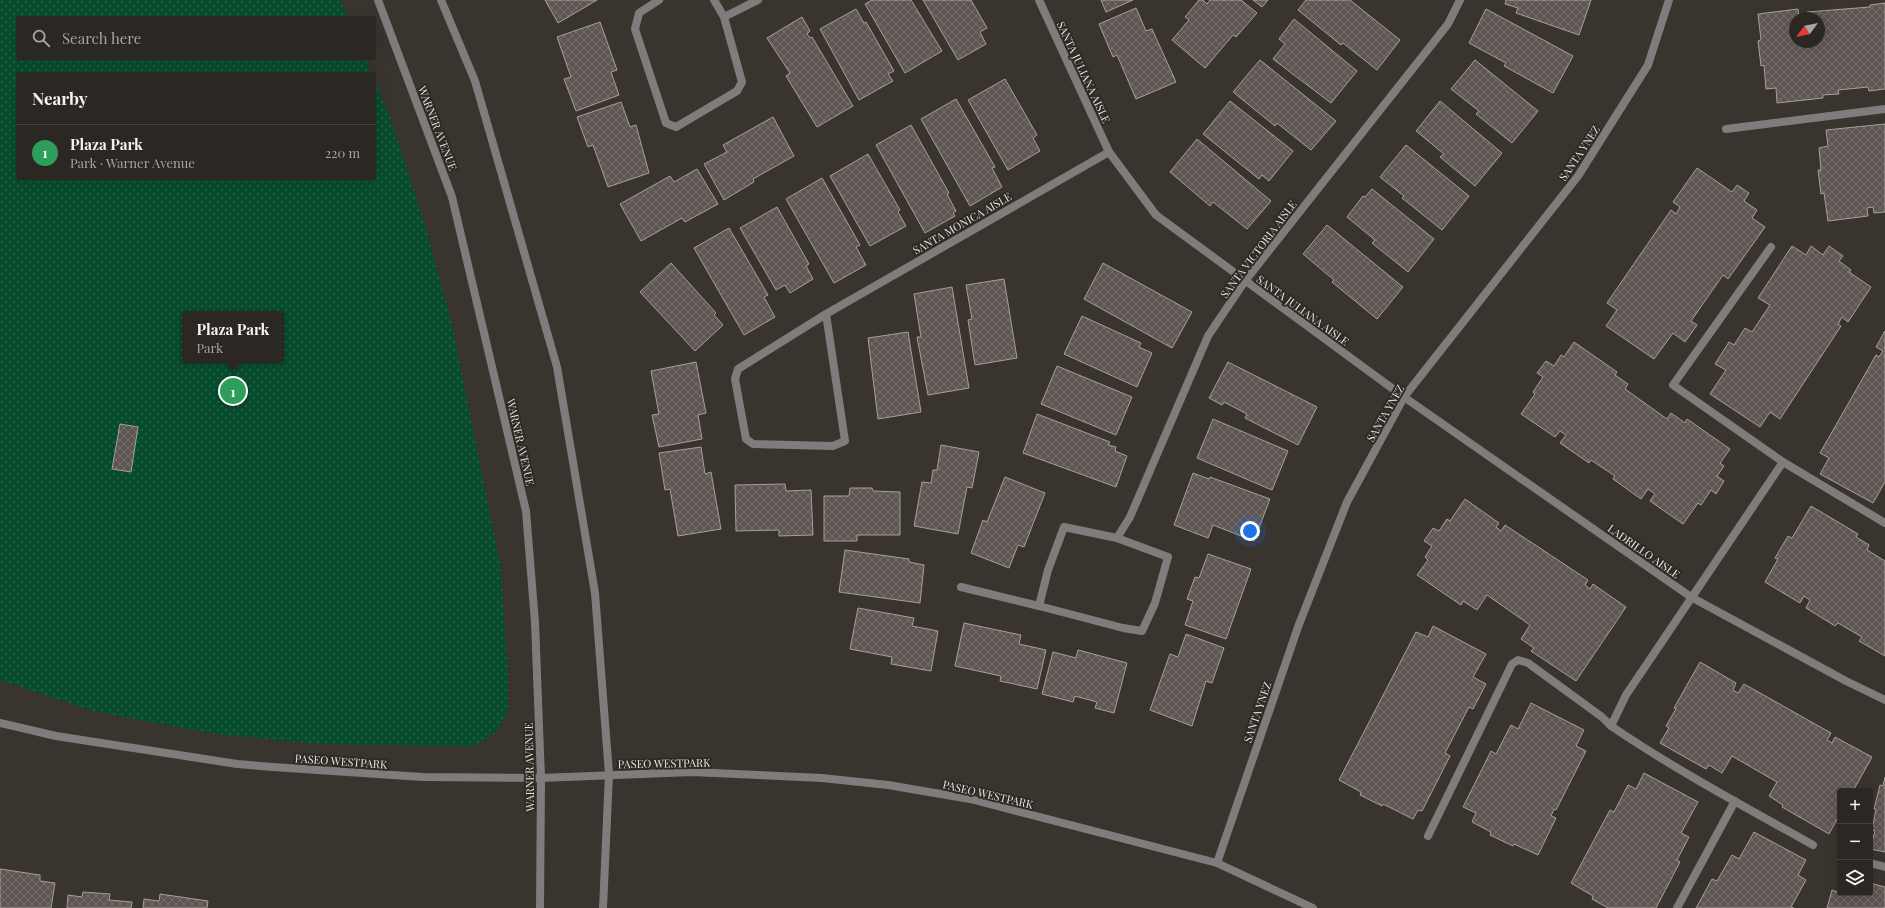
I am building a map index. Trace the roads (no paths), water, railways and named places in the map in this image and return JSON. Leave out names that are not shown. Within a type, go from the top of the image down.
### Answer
[{"type":"street","name":"WARNER AVENUE","points":[[378,0],[452,196],[526,511],[535,622],[541,778],[540,908]]},
{"type":"street","points":[[441,0],[474,81],[557,367],[595,593],[609,774],[603,908]]},
{"type":"street","points":[[659,0],[639,13],[635,29],[666,123],[676,127],[737,91],[742,82],[724,17],[714,0]]},
{"type":"street","points":[[724,17],[758,0]]},
{"type":"street","name":"SANTA JULIANA AISLE","points":[[1039,0],[1109,152],[1156,214],[1404,397]]},
{"type":"street","name":"SANTA VICTORIA AISLE","points":[[1117,538],[1130,517],[1208,336],[1245,281],[1448,24],[1460,0]]},
{"type":"street","name":"SANTA YNEZ","points":[[1217,863],[1298,627],[1347,502],[1404,397],[1578,176],[1648,66],[1669,0]]},
{"type":"street","points":[[1726,129],[1885,109]]},
{"type":"street","name":"SANTA MONICA AISLE","points":[[826,314],[845,440],[833,446],[754,444],[746,439],[735,380],[738,369],[826,314],[1109,152]]},
{"type":"street","points":[[1771,247],[1672,385],[1783,462],[1885,523]]},
{"type":"street","name":"LADRILLO AISLE","points":[[1404,397],[1691,596],[1846,681],[1885,700]]},
{"type":"street","points":[[1611,726],[1626,695],[1691,596],[1783,462]]},
{"type":"street","points":[[961,587],[1123,628],[1142,631],[1155,603],[1168,557],[1117,538],[1064,527],[1048,570],[1039,606]]},
{"type":"street","points":[[1428,836],[1512,664],[1518,660],[1528,663],[1602,717],[1611,726],[1637,743],[1813,845]]},
{"type":"street","name":"PASEO WESTPARK","points":[[0,723],[56,736],[237,764],[422,777],[541,778],[609,774],[692,772],[822,778],[888,785],[970,799],[1217,863],[1313,908]]},
{"type":"street","points":[[1677,908],[1735,801]]},
{"type":"street","points":[[1873,864],[1885,867]]},
{"type":"place","name":"Plaza Park","points":[[233,391]]}]
